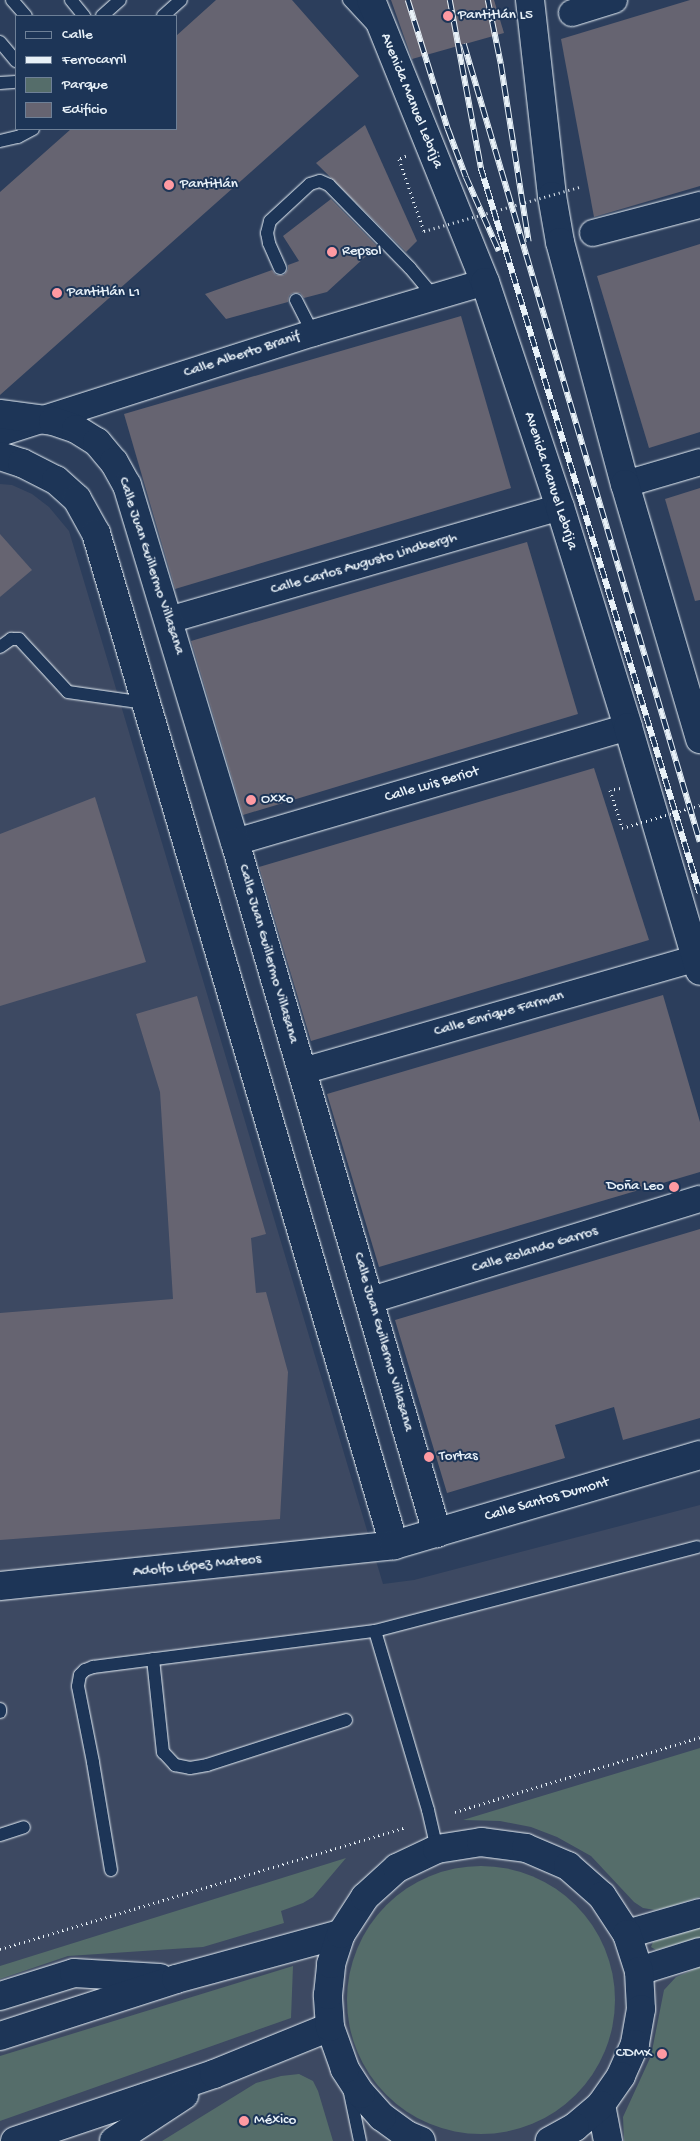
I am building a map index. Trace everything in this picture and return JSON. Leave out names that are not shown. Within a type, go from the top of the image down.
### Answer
[{"type":"street","name":"Avenida Manuel Lebrija","points":[[371,0],[485,282],[560,507],[628,727],[698,965]]},
{"type":"street","points":[[530,0],[552,196],[560,242],[625,484],[696,709],[700,739]]},
{"type":"street","points":[[572,12],[614,0]]},
{"type":"street","points":[[593,233],[700,205]]},
{"type":"street","name":"Calle Alberto Branif","points":[[0,433],[313,332],[485,282]]},
{"type":"street","name":"Calle Juan Guillermo Villasana","points":[[0,414],[65,424],[91,439],[122,473],[138,519],[236,842],[371,1300],[437,1533]]},
{"type":"street","points":[[0,456],[22,463],[56,480],[77,499],[96,533],[394,1545]]},
{"type":"street","points":[[625,484],[700,462]]},
{"type":"street","name":"Calle Carlos Augusto Lindbergh","points":[[169,620],[560,507]]},
{"type":"street","name":"Calle Luis Beriot","points":[[236,842],[628,727]]},
{"type":"street","name":"Calle Enrique Farman","points":[[303,1071],[698,965]]},
{"type":"street","name":"Calle Rolando Garros","points":[[371,1300],[700,1199]]},
{"type":"street","name":"Calle Santos Dumont","points":[[394,1545],[700,1455]]},
{"type":"street","name":"Adolfo López Mateos","points":[[0,1586],[394,1545]]},
{"type":"street","points":[[421,2141],[407,2135],[382,2117],[361,2094],[345,2069],[330,2026],[328,1995],[330,1972],[341,1934],[365,1897],[397,1868],[437,1849],[481,1842],[526,1848],[568,1866],[602,1896],[627,1934],[639,1971],[641,2009],[635,2044],[621,2076],[601,2105],[575,2127],[550,2141]]},
{"type":"street","points":[[627,1934],[700,1913]]},
{"type":"street","points":[[0,2036],[176,1979],[341,1934]]},
{"type":"street","points":[[639,1971],[700,1952]]},
{"type":"street","points":[[0,1996],[33,1984],[74,1973],[176,1979]]},
{"type":"street","points":[[15,2141],[214,2074],[330,2026]]},
{"type":"street","points":[[114,2141],[214,2074]]},
{"type":"street","points":[[601,2105],[608,2141]]},
{"type":"lane","points":[[12,0],[25,15]]},
{"type":"lane","points":[[71,0],[83,15]]},
{"type":"lane","points":[[103,15],[120,0]]},
{"type":"lane","points":[[164,15],[181,0]]},
{"type":"lane","points":[[349,0],[386,40]]},
{"type":"lane","points":[[0,42],[15,60]]},
{"type":"lane","points":[[0,83],[15,82]]},
{"type":"lane","points":[[0,141],[18,137],[31,130]]},
{"type":"lane","points":[[280,268],[269,243],[267,233],[270,221],[310,184],[320,181],[329,186],[410,268],[434,297]]},
{"type":"lane","points":[[296,300],[313,332]]},
{"type":"lane","points":[[0,646],[12,639],[19,639],[68,692],[145,702]]},
{"type":"lane","points":[[111,1870],[78,1680],[85,1670],[93,1667],[375,1631],[696,1547]]},
{"type":"lane","points":[[375,1631],[428,1810],[437,1849]]},
{"type":"lane","points":[[153,1659],[163,1752],[175,1765],[190,1768],[207,1765],[346,1720]]},
{"type":"lane","points":[[0,1836],[24,1827]]},
{"type":"lane","points":[[345,2069],[360,2141]]},
{"type":"path","points":[[399,159],[424,231],[579,188]]},
{"type":"path","points":[[610,790],[622,828],[700,805]]},
{"type":"path","points":[[455,1812],[700,1737]]},
{"type":"path","points":[[0,1949],[406,1827]]},
{"type":"shaded area","points":[[0,484],[12,485],[32,494],[49,507],[69,531],[383,1584],[414,1580],[700,1505],[700,2141],[0,2141]]},
{"type":"green space","points":[[700,1748],[700,1897],[668,1907],[655,1910],[643,1908],[634,1902],[591,1856],[557,1837],[531,1827],[500,1821],[463,1820]]},
{"type":"green space","points":[[346,1858],[313,1897],[281,1911],[284,1923],[203,1947],[68,1956],[0,1979],[0,1966]]},
{"type":"green space","points":[[481,1866],[507,1868],[532,1876],[566,1896],[576,1905],[585,1915],[605,1949],[613,1974],[615,2000],[613,2026],[605,2051],[585,2085],[576,2095],[566,2104],[532,2124],[507,2132],[481,2134],[455,2132],[430,2124],[396,2104],[386,2095],[377,2085],[357,2051],[349,2026],[347,2000],[349,1974],[357,1949],[377,1915],[386,1905],[396,1896],[430,1876],[455,1868]]},
{"type":"green space","points":[[700,1928],[700,1937],[656,1950],[651,1947],[653,1942]]},
{"type":"green space","points":[[293,1966],[291,2018],[0,2121],[0,2056]]},
{"type":"green space","points":[[700,1967],[700,2141],[624,2141],[623,2117],[651,2056],[664,1990],[676,1977]]},
{"type":"green space","points":[[299,2074],[313,2081],[318,2091],[333,2141],[162,2141],[256,2083],[281,2076]]},
{"type":"building","name":"Pantitlán L1","points":[[216,0],[292,0],[359,76],[0,395],[0,192],[70,130],[178,130],[178,34]]},
{"type":"building","name":"Pantitlán L5","points":[[391,0],[494,0],[504,33],[412,59]]},
{"type":"building","points":[[690,0],[700,0],[700,186],[594,217],[561,39]]},
{"type":"building","points":[[365,125],[417,241],[406,252],[316,163]]},
{"type":"building","name":"Repsol","points":[[331,199],[377,246],[327,292],[304,298],[300,293],[293,293],[289,296],[288,302],[226,319],[205,294],[272,270],[276,275],[284,275],[288,265],[299,261],[283,236]]},
{"type":"building","points":[[700,244],[700,432],[649,448],[597,276]]},
{"type":"building","points":[[461,316],[511,488],[175,589],[124,414]]},
{"type":"building","points":[[700,488],[700,600],[695,601],[665,499]]},
{"type":"building","points":[[0,534],[32,570],[0,597]]},
{"type":"building","points":[[527,542],[578,714],[243,815],[191,641]]},
{"type":"building","points":[[594,768],[649,940],[311,1041],[259,867]]},
{"type":"building","points":[[95,797],[146,962],[0,1006],[0,834]]},
{"type":"building","points":[[663,995],[700,1122],[700,1172],[379,1267],[327,1094]]},
{"type":"building","points":[[197,996],[266,1234],[251,1238],[256,1293],[266,1292],[288,1372],[280,1519],[0,1540],[0,1313],[173,1299],[160,1092],[136,1014]]},
{"type":"building","points":[[700,1229],[700,1418],[623,1440],[614,1407],[555,1425],[565,1458],[447,1493],[395,1320]]},
{"type":"railway","points":[[408,0],[448,129],[466,177],[499,251]]},
{"type":"railway","points":[[450,0],[481,168],[700,894]]},
{"type":"railway","points":[[488,0],[501,64],[529,242]]},
{"type":"railway","points":[[464,44],[700,842]]},
{"type":"place","name":"Pantitlán L5","points":[[448,16]]},
{"type":"place","name":"Pantitlán","points":[[169,185]]},
{"type":"place","name":"Repsol","points":[[332,252]]},
{"type":"place","name":"Pantitlán L1","points":[[57,293]]},
{"type":"place","name":"Oxxo","points":[[251,800]]},
{"type":"place","name":"Doña Leo","points":[[674,1187]]},
{"type":"place","name":"Tortas","points":[[429,1457]]},
{"type":"place","name":"CDMX","points":[[662,2054]]},
{"type":"place","name":"México","points":[[244,2121]]}]
